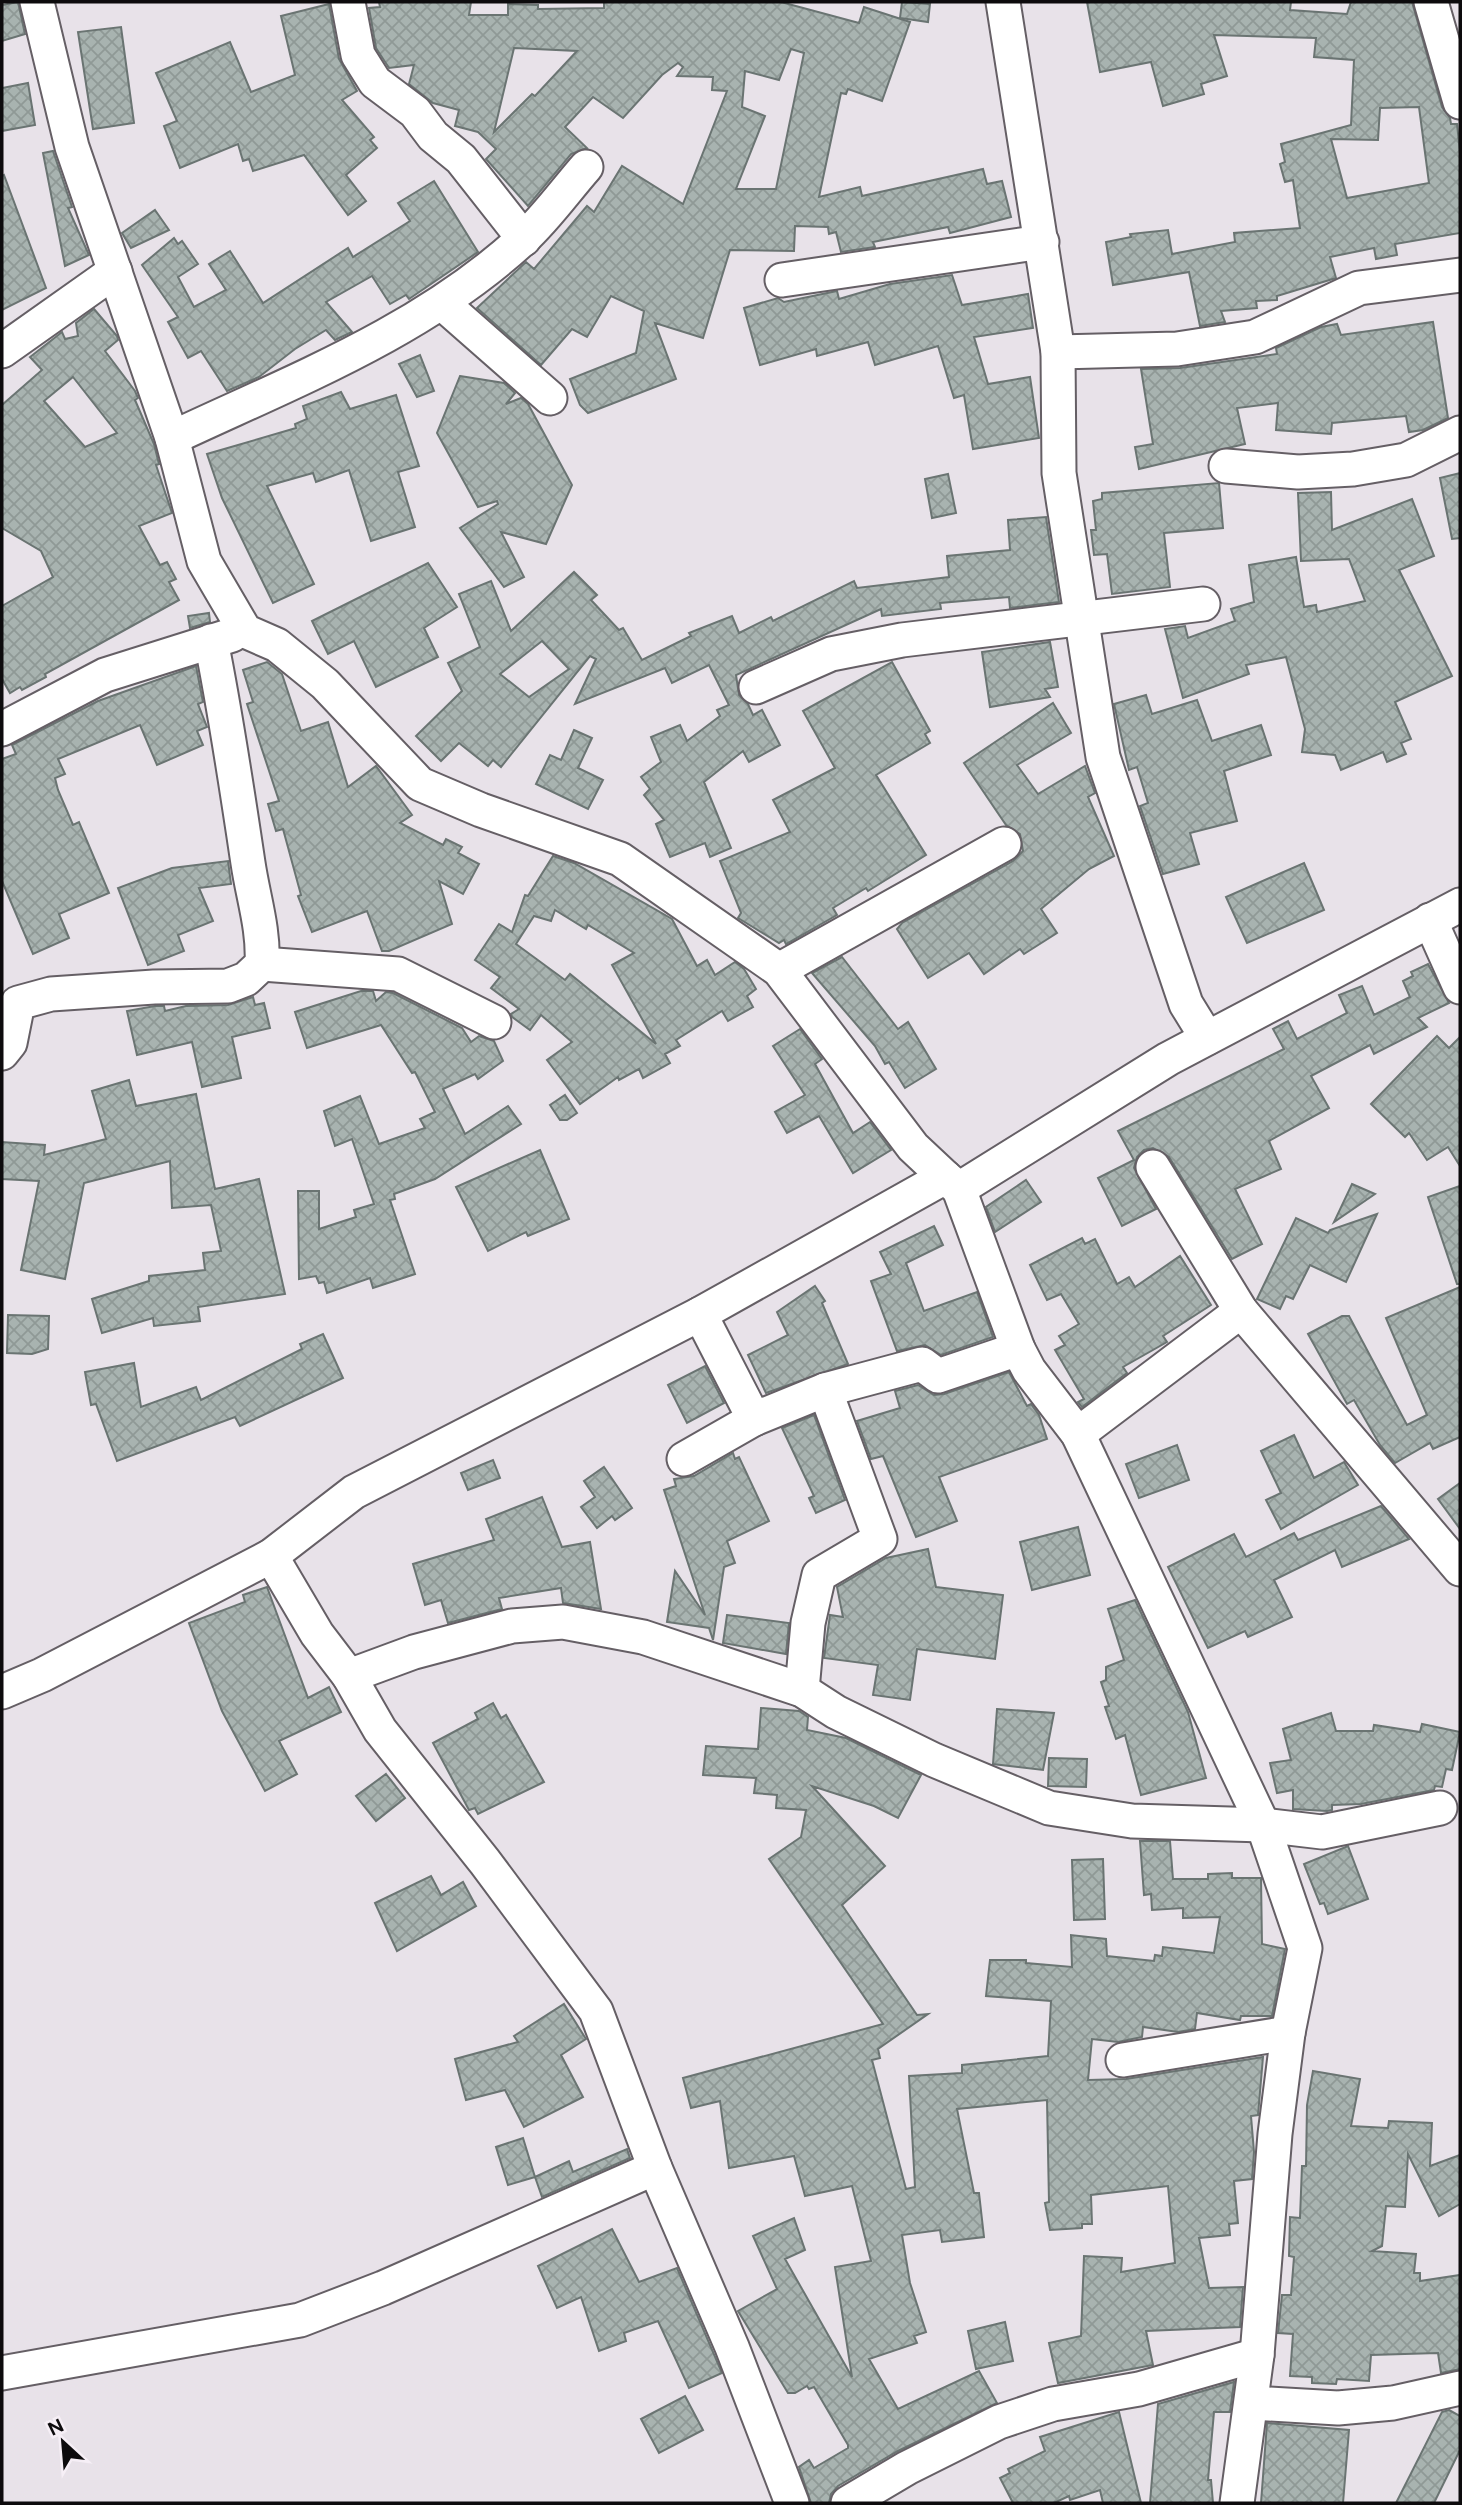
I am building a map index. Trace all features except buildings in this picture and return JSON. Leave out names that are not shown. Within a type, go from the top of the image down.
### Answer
[{"type":"street","points":[[37,2],[72,147],[172,438],[204,561],[245,631],[277,645],[325,684],[420,784],[481,810],[620,859],[779,970],[913,1147],[952,1183],[1018,1349],[1029,1370],[1078,1434],[1263,1825],[1305,1948],[1288,2033],[1275,2134],[1257,2356],[1237,2503]]},
{"type":"street","points":[[348,2],[358,55],[375,82],[415,112],[433,136],[461,159],[524,239]]},
{"type":"street","points":[[1003,2],[1058,352],[1059,473],[1079,621],[1103,757],[1186,1004],[1207,1038]]},
{"type":"street","points":[[1432,2],[1460,102]]},
{"type":"street","points":[[172,438],[360,350],[442,303],[524,239],[586,167]]},
{"type":"street","points":[[782,280],[1042,242]]},
{"type":"street","points":[[2,351],[115,271]]},
{"type":"street","points":[[1058,352],[1177,349],[1255,337],[1359,288],[1460,275]]},
{"type":"street","points":[[442,303],[550,398]]},
{"type":"street","points":[[1226,466],[1298,472],[1353,469],[1406,460],[1460,433]]},
{"type":"street","points":[[756,687],[831,654],[902,640],[1079,621],[1203,604]]},
{"type":"street","points":[[2,729],[105,676],[245,631]]},
{"type":"street","points":[[2,1053],[10,1043],[18,1003],[51,993],[228,986],[246,979],[262,964],[263,940],[248,866],[233,751],[211,641]]},
{"type":"street","points":[[779,970],[1004,844]]},
{"type":"street","points":[[2,1692],[42,1675],[271,1556],[354,1492],[952,1183],[1168,1059],[1460,905]]},
{"type":"street","points":[[1430,920],[1460,988]]},
{"type":"street","points":[[262,964],[398,974],[494,1022]]},
{"type":"street","points":[[1168,1059],[1186,1004]]},
{"type":"street","points":[[1153,1167],[1241,1311],[1460,1569]]},
{"type":"street","points":[[1078,1434],[1241,1311]]},
{"type":"street","points":[[700,1314],[754,1419]]},
{"type":"street","points":[[684,1459],[754,1419],[825,1390],[922,1364],[938,1376],[1018,1349]]},
{"type":"street","points":[[802,1690],[808,1623],[818,1575],[880,1539],[825,1390]]},
{"type":"street","points":[[271,1556],[317,1634],[349,1676],[380,1730],[485,1862],[596,2011],[655,2168],[733,2347],[792,2503]]},
{"type":"street","points":[[349,1676],[414,1652],[512,1626],[563,1622],[643,1637],[802,1690],[836,1712],[934,1760],[1049,1808],[1132,1821],[1263,1825],[1322,1832],[1440,1808]]},
{"type":"street","points":[[1124,2060],[1288,2033]]},
{"type":"street","points":[[2,2373],[300,2320],[383,2288],[655,2168]]},
{"type":"street","points":[[848,2503],[906,2468],[999,2422],[1053,2404],[1139,2389],[1257,2356]]},
{"type":"street","points":[[1252,2403],[1338,2408],[1393,2403],[1460,2388]]}]
